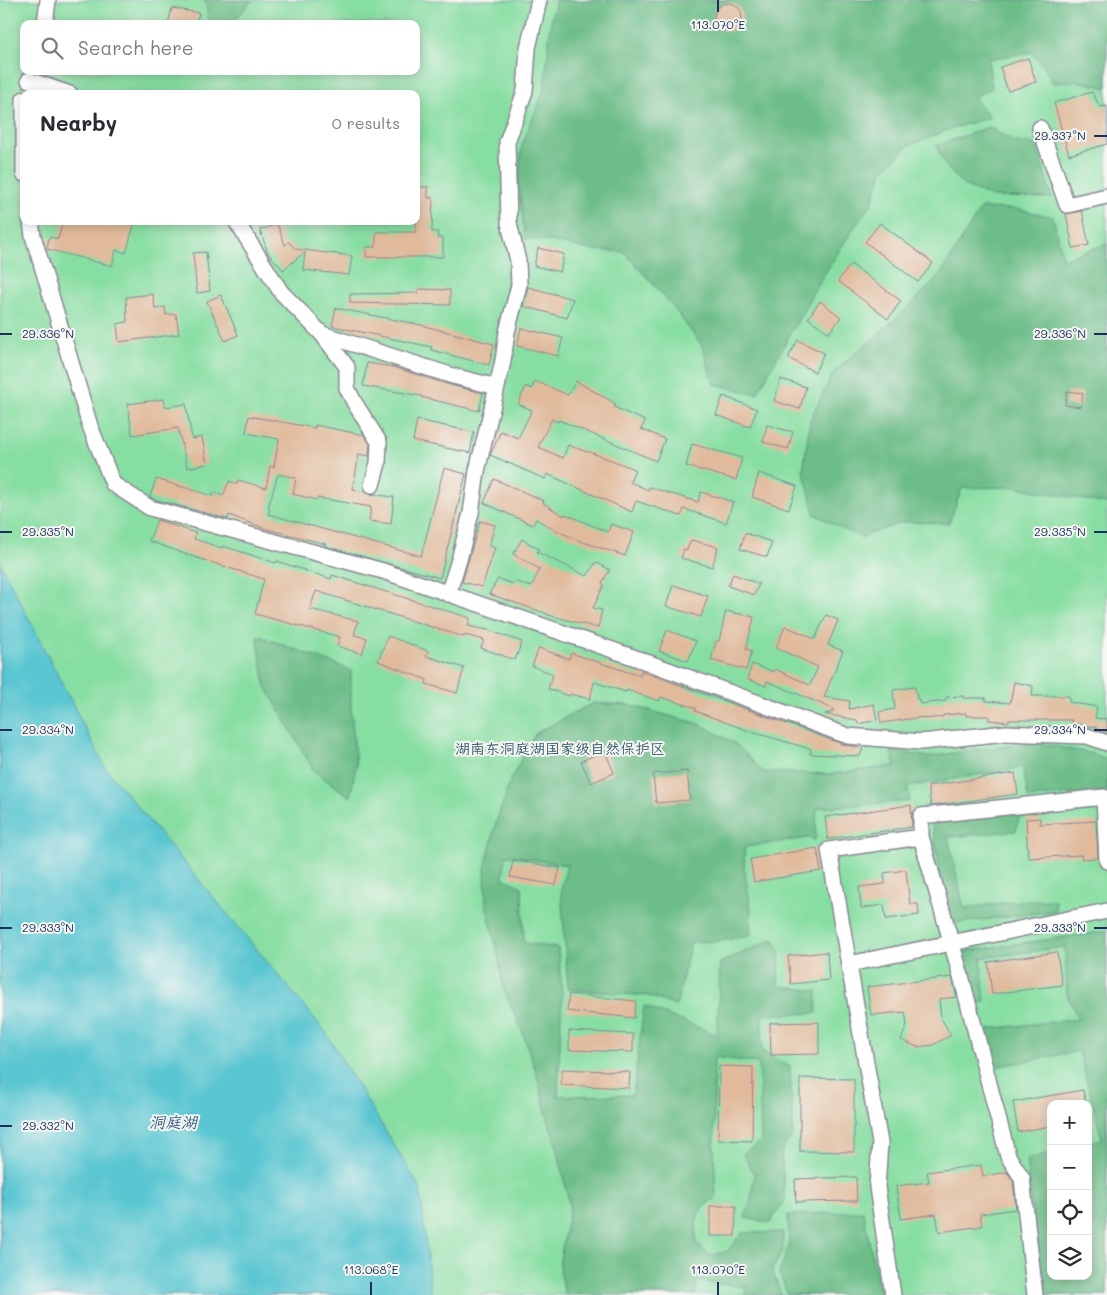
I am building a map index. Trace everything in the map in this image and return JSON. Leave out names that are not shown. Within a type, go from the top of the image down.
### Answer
[{"type":"street","points":[[46,20],[48,0]]},
{"type":"street","points":[[448,594],[471,513],[477,471],[519,285],[518,261],[509,223],[507,142],[525,90],[528,48],[538,0]]},
{"type":"street","points":[[29,82],[56,90]]},
{"type":"street","points":[[1040,128],[1067,205],[1107,196]]},
{"type":"street","points":[[32,225],[66,351],[90,426],[113,484],[150,508],[383,571],[633,657],[848,736],[921,742],[1006,733],[1087,736],[1107,743]]},
{"type":"street","points":[[239,225],[281,292],[322,334],[347,367],[347,388],[379,442],[378,463],[372,485]]},
{"type":"street","points":[[322,334],[426,368],[497,387]]},
{"type":"street","points":[[1035,1295],[1022,1178],[1008,1156],[952,943],[921,837],[921,816],[1104,797],[1107,861]]},
{"type":"street","points":[[893,1295],[878,1187],[880,1143],[829,850],[921,837]]},
{"type":"street","points":[[849,964],[1107,911]]},
{"type":"green space","name":"湖南东洞庭湖国家级自然保护区","points":[[0,0],[1107,0],[1107,1295],[0,1295]]},
{"type":"green space","points":[[205,0],[252,0],[235,20],[208,20]]},
{"type":"green space","points":[[556,0],[1107,0],[1107,88],[1077,81],[1053,83],[1044,67],[1031,52],[988,59],[992,88],[974,97],[990,117],[947,130],[908,146],[882,171],[872,203],[815,289],[757,394],[714,384],[702,346],[671,304],[624,252],[591,250],[551,241],[525,239],[518,182],[522,145],[544,90],[551,21]]},
{"type":"green space","points":[[989,127],[1014,142],[1036,144],[1052,198],[993,197],[963,185],[946,166],[936,146]]},
{"type":"green space","points":[[981,208],[1016,209],[1053,217],[1063,259],[1107,244],[1107,504],[1016,487],[962,488],[949,523],[903,522],[862,537],[851,533],[814,514],[803,470],[810,420],[833,373],[910,306],[940,275]]},
{"type":"green space","points":[[257,635],[351,670],[351,708],[356,766],[350,797],[314,771],[265,685]]},
{"type":"green space","points":[[593,703],[629,705],[700,724],[736,744],[763,772],[833,774],[895,766],[891,751],[930,757],[971,750],[1036,743],[1095,754],[1107,760],[1107,791],[1028,798],[1023,767],[907,787],[910,801],[817,808],[815,840],[808,838],[745,847],[744,867],[751,910],[750,936],[718,941],[691,942],[676,1006],[649,996],[568,989],[561,890],[567,865],[506,855],[503,878],[522,887],[524,943],[558,948],[562,991],[558,1096],[633,1095],[644,1006],[717,1035],[720,963],[773,939],[780,951],[778,986],[817,991],[817,1013],[762,1015],[762,1051],[790,1067],[793,1135],[781,1151],[785,1199],[770,1223],[745,1218],[751,1199],[754,1174],[743,1154],[761,1141],[759,1063],[714,1057],[716,1198],[700,1211],[696,1227],[696,1242],[709,1256],[728,1251],[742,1233],[783,1232],[783,1251],[772,1269],[781,1295],[745,1295],[746,1287],[697,1281],[695,1295],[565,1295],[559,1265],[570,1207],[558,1151],[536,1072],[522,1031],[504,990],[486,904],[485,868],[496,823],[511,778],[536,733]]},
{"type":"green space","points":[[1093,803],[1093,811],[1019,817],[1016,831],[948,837],[964,908],[1026,900],[1055,900],[1056,911],[948,924],[932,822]]},
{"type":"green space","points":[[1107,931],[1107,1295],[1042,1295],[1026,1159],[1047,1154],[1047,1280],[1092,1280],[1092,1142],[1102,1139],[1079,1051],[995,1067],[988,1029],[1078,1019],[1067,994],[1065,947],[981,958],[985,1001],[978,1003],[961,952]]},
{"type":"green space","points":[[863,1211],[880,1295],[788,1295],[779,1273],[789,1246],[788,1215]]},
{"type":"water","name":"洞庭湖","points":[[0,563],[106,769],[324,1030],[420,1188],[431,1295],[0,1295]]},
{"type":"building","points":[[728,3],[738,7],[742,17],[738,27],[728,31],[718,27],[714,17],[718,7]]},
{"type":"building","points":[[172,8],[199,13],[197,20],[169,20]]},
{"type":"building","points":[[1028,58],[1036,82],[1008,91],[1000,67]]},
{"type":"building","points":[[1092,92],[1100,107],[1107,106],[1107,144],[1069,155],[1054,103]]},
{"type":"building","points":[[420,187],[428,187],[428,198],[433,198],[432,232],[438,232],[437,238],[443,238],[443,257],[366,257],[366,247],[376,247],[376,232],[416,232],[416,225],[420,225]]},
{"type":"building","points":[[1082,211],[1089,245],[1073,248],[1066,214]]},
{"type":"building","points":[[880,223],[933,263],[918,282],[865,242]]},
{"type":"building","points":[[62,225],[134,225],[126,253],[116,250],[112,266],[47,249],[49,237],[58,239]]},
{"type":"building","points":[[277,225],[285,245],[289,242],[295,249],[352,256],[349,275],[303,270],[305,252],[283,270],[268,253],[260,230]]},
{"type":"building","points":[[538,248],[564,254],[560,272],[534,266]]},
{"type":"building","points":[[206,252],[210,291],[197,293],[193,253]]},
{"type":"building","points":[[851,264],[901,301],[888,319],[838,281]]},
{"type":"building","points":[[528,287],[573,299],[567,318],[523,306]]},
{"type":"building","points":[[418,289],[450,290],[450,305],[350,303],[350,294],[418,293]]},
{"type":"building","points":[[153,294],[155,309],[165,307],[166,315],[176,314],[179,334],[119,342],[117,324],[127,322],[126,297]]},
{"type":"building","points":[[221,295],[238,335],[225,341],[207,301]]},
{"type":"building","points":[[820,301],[841,317],[829,333],[808,318]]},
{"type":"building","points":[[336,308],[421,325],[494,344],[489,365],[431,350],[432,347],[332,326]]},
{"type":"building","points":[[521,328],[563,338],[558,356],[517,346]]},
{"type":"building","points":[[798,340],[824,353],[815,372],[788,358]]},
{"type":"building","points":[[367,363],[393,367],[483,393],[479,411],[422,396],[363,386]]},
{"type":"building","points":[[781,379],[806,387],[800,409],[774,401]]},
{"type":"building","points":[[535,381],[568,395],[576,381],[616,404],[614,407],[645,421],[641,429],[665,439],[656,461],[559,420],[558,422],[552,419],[538,447],[563,458],[568,445],[635,469],[630,482],[648,490],[649,487],[698,502],[701,492],[733,502],[726,523],[684,509],[681,516],[636,501],[632,512],[547,474],[545,479],[490,455],[501,431],[518,438],[532,410],[518,404],[526,386],[532,389]]},
{"type":"building","points":[[1067,391],[1083,393],[1081,407],[1065,405]]},
{"type":"building","points":[[723,396],[757,409],[750,427],[716,415]]},
{"type":"building","points":[[164,399],[165,407],[186,404],[192,439],[202,437],[207,464],[187,468],[178,428],[132,435],[128,404]]},
{"type":"building","points":[[249,416],[315,428],[315,425],[364,435],[370,444],[369,456],[359,454],[353,489],[370,494],[394,497],[391,524],[369,521],[371,507],[318,498],[317,500],[293,494],[296,478],[278,474],[268,514],[421,556],[444,468],[466,474],[440,578],[325,546],[326,544],[263,528],[229,515],[228,519],[150,497],[156,479],[213,496],[214,492],[223,496],[229,481],[237,484],[238,480],[266,488],[270,466],[274,467],[279,439],[246,433]]},
{"type":"building","points":[[417,420],[474,432],[470,453],[413,441]]},
{"type":"building","points":[[767,425],[793,432],[788,449],[763,442]]},
{"type":"building","points":[[692,444],[742,458],[736,480],[686,466]]},
{"type":"building","points":[[759,473],[797,486],[789,509],[752,497]]},
{"type":"building","points":[[494,479],[544,501],[543,503],[564,516],[565,514],[608,532],[611,524],[634,532],[625,556],[580,541],[536,519],[533,525],[484,503]]},
{"type":"building","points":[[157,520],[196,533],[194,539],[276,563],[277,561],[331,579],[332,575],[470,618],[468,626],[488,630],[522,642],[515,660],[481,648],[484,640],[465,635],[464,637],[316,591],[310,609],[358,621],[354,635],[367,638],[362,654],[337,646],[340,637],[255,614],[264,579],[149,541]]},
{"type":"building","points":[[480,521],[495,525],[489,546],[495,548],[482,587],[462,582]]},
{"type":"building","points":[[745,533],[772,542],[767,557],[740,549]]},
{"type":"building","points":[[522,539],[539,549],[537,552],[587,576],[596,562],[610,570],[602,583],[604,585],[593,608],[602,610],[598,628],[548,615],[489,594],[498,579],[514,584],[515,581],[531,587],[540,569],[513,554]]},
{"type":"building","points":[[691,540],[718,547],[712,567],[681,558],[684,549],[687,550]]},
{"type":"building","points":[[733,574],[759,584],[754,595],[728,586]]},
{"type":"building","points":[[673,585],[708,596],[701,617],[666,606]]},
{"type":"building","points":[[726,611],[754,617],[746,649],[752,651],[746,670],[711,660],[716,641],[719,641]]},
{"type":"building","points":[[826,615],[838,620],[828,645],[843,651],[824,697],[850,701],[849,709],[874,704],[877,720],[858,724],[857,720],[825,714],[833,712],[833,709],[767,681],[766,686],[747,679],[752,664],[774,672],[775,669],[810,685],[818,667],[776,648],[785,626],[815,639]]},
{"type":"building","points":[[667,630],[696,641],[688,661],[659,651]]},
{"type":"building","points":[[388,636],[428,651],[426,656],[464,668],[457,693],[426,684],[427,680],[378,661]]},
{"type":"building","points":[[539,648],[569,659],[571,653],[640,676],[641,671],[845,745],[863,748],[860,756],[810,754],[811,749],[752,732],[695,711],[696,708],[661,697],[659,701],[627,690],[626,692],[594,682],[590,699],[570,694],[569,696],[548,689],[553,674],[532,666]]},
{"type":"building","points":[[1014,682],[1033,686],[1032,696],[1069,696],[1069,702],[1097,707],[1095,718],[1107,719],[1107,732],[1096,729],[1096,727],[1071,723],[1072,720],[1009,720],[1008,722],[989,720],[989,716],[966,716],[966,713],[881,723],[879,712],[895,709],[893,690],[915,687],[920,704],[946,701],[946,697],[963,696],[963,698],[986,698],[986,701],[1010,703]]},
{"type":"building","points":[[605,751],[614,773],[591,783],[581,761]]},
{"type":"building","points":[[687,771],[690,800],[656,803],[653,774]]},
{"type":"building","points":[[1015,773],[1018,794],[931,806],[928,786]]},
{"type":"building","points":[[911,805],[912,827],[828,839],[825,817]]},
{"type":"building","points":[[1040,818],[1040,824],[1096,821],[1098,858],[1082,859],[1081,855],[1028,858],[1026,819]]},
{"type":"building","points":[[817,848],[821,871],[754,882],[750,859]]},
{"type":"building","points":[[513,860],[560,868],[556,885],[510,877]]},
{"type":"building","points":[[906,870],[910,904],[918,904],[919,915],[886,919],[884,905],[861,908],[859,887],[885,884],[884,873]]},
{"type":"building","points":[[827,952],[829,980],[791,984],[788,956]]},
{"type":"building","points":[[1057,952],[1062,985],[992,994],[988,962]]},
{"type":"building","points":[[952,977],[957,997],[939,999],[941,1018],[951,1035],[933,1045],[917,1047],[901,1040],[907,1025],[905,1012],[871,1015],[867,987]]},
{"type":"building","points":[[569,994],[636,1001],[634,1018],[567,1011]]},
{"type":"building","points":[[819,1022],[819,1054],[771,1055],[770,1023]]},
{"type":"building","points":[[569,1031],[633,1034],[633,1052],[569,1050]]},
{"type":"building","points":[[719,1066],[753,1067],[752,1141],[718,1140]]},
{"type":"building","points":[[562,1069],[630,1072],[629,1088],[561,1085]]},
{"type":"building","points":[[800,1078],[854,1079],[854,1152],[800,1151]]},
{"type":"building","points":[[1083,1090],[1085,1100],[1047,1100],[1047,1127],[1018,1132],[1013,1102]]},
{"type":"building","points":[[981,1165],[983,1176],[1007,1172],[1013,1181],[1016,1209],[980,1214],[982,1226],[939,1232],[936,1214],[901,1219],[896,1186],[929,1182],[927,1172]]},
{"type":"building","points":[[856,1177],[857,1201],[796,1202],[795,1179]]},
{"type":"building","points":[[710,1206],[736,1206],[735,1236],[710,1236]]}]
